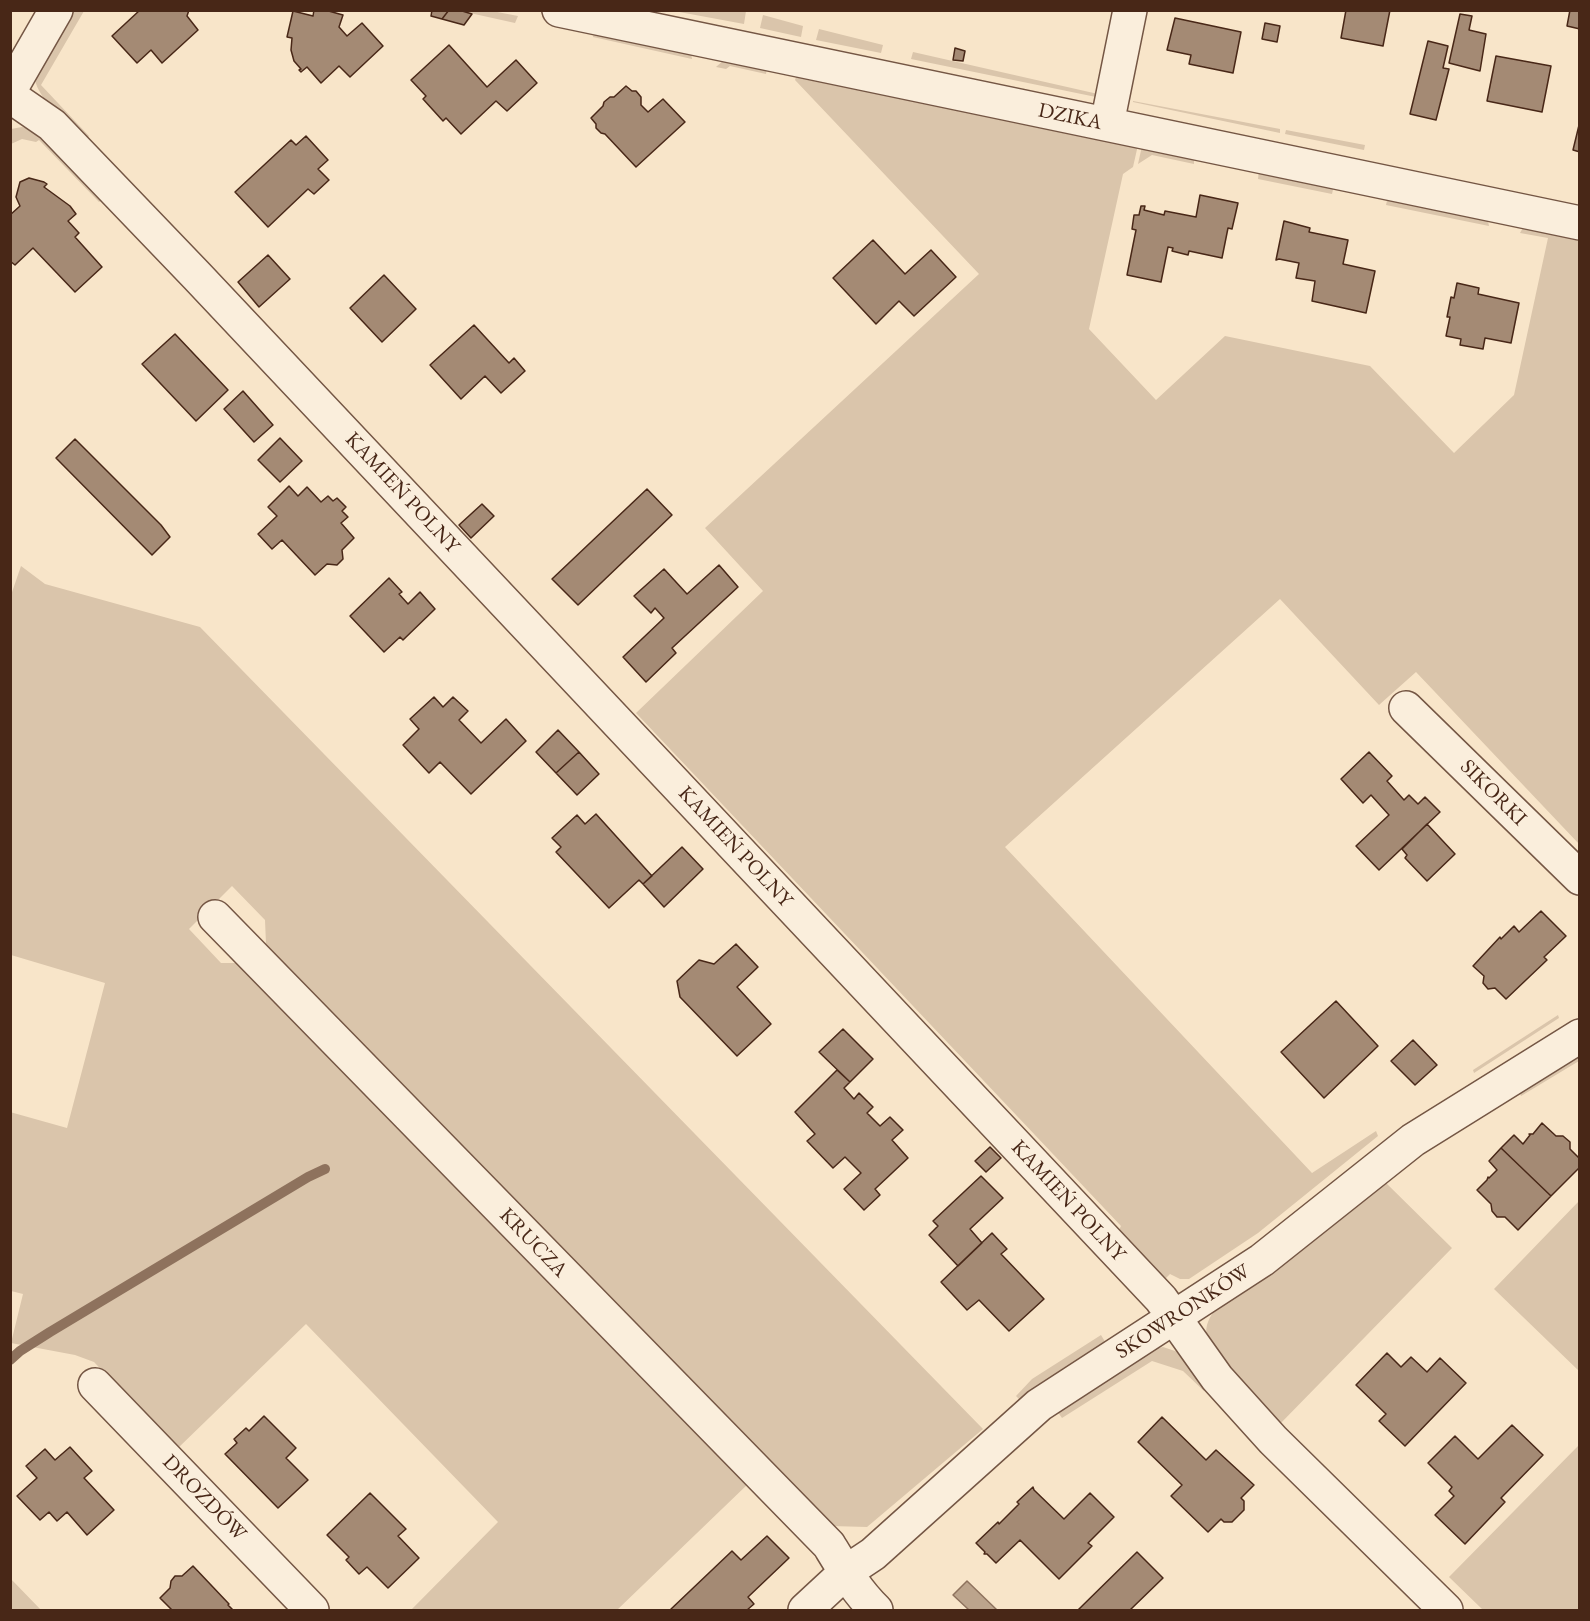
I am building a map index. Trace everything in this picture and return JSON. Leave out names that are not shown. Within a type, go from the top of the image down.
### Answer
[{"type":"street","points":[[10,90],[56,10]]},
{"type":"street","name":"DZIKA","points":[[560,10],[1580,223]]},
{"type":"street","points":[[1107,124],[1130,10]]},
{"type":"street","name":"KAMIEŃ POLNY","points":[[10,96],[52,125],[172,250],[1086,1219],[1175,1316],[1217,1378],[1273,1440],[1446,1611]]},
{"type":"street","name":"SIKORKI","points":[[1406,708],[1580,878]]},
{"type":"street","name":"KRUCZA","points":[[215,917],[829,1545],[867,1602],[876,1611]]},
{"type":"street","name":"SKOWRONKÓW","points":[[805,1611],[846,1572],[873,1554],[1030,1411],[1262,1260],[1413,1140],[1580,1036]]},
{"type":"street","name":"DROZDÓW","points":[[95,1385],[312,1611]]},
{"type":"shaded area","points":[[71,11],[84,11],[41,85],[89,136],[85,141],[48,103],[37,87],[35,79]]},
{"type":"shaded area","points":[[461,11],[492,11],[518,16],[515,23]]},
{"type":"shaded area","points":[[674,11],[746,11],[744,24]]},
{"type":"shaded area","points":[[763,15],[803,26],[801,37],[760,28]]},
{"type":"shaded area","points":[[819,29],[883,45],[881,53],[816,40]]},
{"type":"shaded area","points":[[594,32],[691,52],[692,59],[593,37]]},
{"type":"shaded area","points":[[913,52],[1098,94],[1096,97],[911,59]]},
{"type":"shaded area","points":[[725,59],[767,68],[766,74],[730,66],[726,69],[716,67]]},
{"type":"shaded area","points":[[797,74],[1138,145],[1133,167],[1123,174],[1089,329],[1156,400],[1225,336],[1370,366],[1454,453],[1514,395],[1548,238],[1520,233],[1525,224],[1579,236],[1579,844],[1416,672],[1379,705],[1280,599],[1005,847],[1312,1173],[1376,1131],[1378,1136],[1258,1233],[1189,1279],[1180,1279],[1170,1274],[1163,1281],[1118,1232],[1121,1226],[636,713],[763,591],[705,528],[979,274],[795,80]]},
{"type":"shaded area","points":[[1133,102],[1280,129],[1280,133]]},
{"type":"shaded area","points":[[22,127],[34,130],[103,199],[99,202],[39,140],[36,142],[22,139],[11,144],[11,129]]},
{"type":"shaded area","points":[[1286,130],[1365,145],[1364,150],[1285,134]]},
{"type":"shaded area","points":[[1142,146],[1194,157],[1194,164],[1152,155],[1138,164]]},
{"type":"shaded area","points":[[1259,170],[1334,185],[1332,194],[1258,179]]},
{"type":"shaded area","points":[[1388,196],[1487,216],[1489,226],[1386,205]]},
{"type":"shaded area","points":[[21,566],[45,584],[200,627],[983,1429],[867,1527],[831,1526],[266,944],[265,920],[232,886],[189,929],[221,963],[244,963],[749,1483],[617,1610],[411,1610],[498,1522],[306,1324],[177,1449],[94,1362],[75,1355],[11,1343],[23,1294],[11,1291],[10,1112],[67,1128],[105,983],[11,955],[10,598]]},
{"type":"shaded area","points":[[1558,1015],[1559,1018],[1474,1073],[1473,1070]]},
{"type":"shaded area","points":[[1579,1050],[1579,1061],[1521,1096],[1518,1090]]},
{"type":"shaded area","points":[[1383,1180],[1452,1248],[1278,1426],[1238,1383],[1218,1357],[1207,1337],[1208,1321],[1217,1307]]},
{"type":"shaded area","points":[[1579,1201],[1579,1371],[1494,1289]]},
{"type":"shaded area","points":[[1101,1335],[1107,1345],[1023,1403],[1016,1396],[1032,1379]]},
{"type":"shaded area","points":[[1163,1347],[1181,1353],[1204,1381],[1204,1391],[1183,1371],[1152,1361],[1062,1418],[1057,1411],[1155,1349]]},
{"type":"shaded area","points":[[1579,1445],[1579,1610],[1483,1610],[1449,1577]]},
{"type":"shaded area","points":[[11,1579],[41,1610],[11,1610]]},
{"type":"shaded area","points":[[967,1581],[997,1610],[969,1610],[953,1595]]},
{"type":"building","points":[[140,10],[189,10],[187,16],[198,30],[162,63],[151,50],[137,63],[112,36]]},
{"type":"building","points":[[314,10],[325,10],[343,15],[339,27],[347,36],[362,23],[383,46],[350,77],[339,66],[321,83],[307,67],[301,72],[299,70],[301,69],[294,61],[291,50],[292,38],[287,37],[293,11],[313,16]]},
{"type":"building","points":[[432,10],[449,10],[442,19],[431,16]]},
{"type":"building","points":[[449,10],[472,14],[464,25],[442,19]]},
{"type":"building","points":[[1346,10],[1390,10],[1383,46],[1341,38]]},
{"type":"building","points":[[1570,10],[1580,10],[1580,29],[1567,26]]},
{"type":"building","points":[[1460,14],[1472,16],[1469,30],[1486,34],[1480,71],[1449,63]]},
{"type":"building","points":[[1175,18],[1241,32],[1233,73],[1189,64],[1191,55],[1167,50]]},
{"type":"building","points":[[1265,23],[1280,26],[1277,42],[1262,39]]},
{"type":"building","points":[[1428,41],[1448,46],[1443,68],[1449,69],[1436,120],[1410,114]]},
{"type":"building","points":[[449,45],[487,87],[516,60],[537,83],[507,111],[496,101],[461,134],[446,118],[443,121],[423,99],[426,96],[411,80]]},
{"type":"building","points":[[955,48],[965,51],[963,61],[953,60]]},
{"type":"building","points":[[1496,56],[1551,66],[1542,112],[1487,101]]},
{"type":"building","points":[[626,86],[636,91],[641,97],[641,105],[648,112],[663,99],[685,122],[636,167],[605,134],[596,128],[591,118],[604,102],[614,97]]},
{"type":"building","points":[[1580,121],[1580,152],[1573,150]]},
{"type":"building","points":[[306,136],[328,160],[318,169],[329,180],[314,194],[308,189],[268,227],[235,192],[291,140],[296,145]]},
{"type":"building","points":[[29,178],[47,184],[44,187],[70,206],[76,214],[68,221],[79,233],[75,237],[102,267],[75,292],[33,248],[15,265],[10,261],[10,215],[20,206],[16,197],[20,182]]},
{"type":"building","points":[[1200,195],[1238,203],[1232,229],[1228,228],[1222,258],[1189,251],[1188,255],[1172,251],[1173,248],[1168,247],[1161,282],[1127,275],[1136,230],[1132,229],[1134,215],[1139,215],[1141,206],[1145,206],[1144,210],[1164,215],[1165,211],[1196,217]]},
{"type":"building","points":[[1284,221],[1310,228],[1309,232],[1348,240],[1343,264],[1375,271],[1366,313],[1312,301],[1315,281],[1296,278],[1299,263],[1276,260]]},
{"type":"building","points":[[873,240],[905,274],[931,250],[956,277],[914,316],[899,301],[876,324],[833,278]]},
{"type":"building","points":[[268,255],[290,279],[259,307],[238,282]]},
{"type":"building","points":[[384,275],[416,309],[382,342],[350,308]]},
{"type":"building","points":[[1457,283],[1479,288],[1478,294],[1519,303],[1511,343],[1485,338],[1483,349],[1460,345],[1461,339],[1446,336],[1451,297],[1454,298]]},
{"type":"building","points":[[474,325],[509,363],[514,358],[525,371],[501,393],[485,376],[461,399],[430,365]]},
{"type":"building","points":[[175,334],[228,390],[196,421],[142,364]]},
{"type":"building","points":[[243,391],[273,425],[254,442],[224,409]]},
{"type":"building","points":[[280,438],[302,461],[280,482],[258,460]]},
{"type":"building","points":[[75,439],[161,525],[170,537],[152,555],[56,458]]},
{"type":"building","points":[[289,486],[298,496],[307,487],[321,502],[328,496],[333,501],[337,498],[346,507],[342,511],[348,517],[341,523],[354,538],[342,550],[343,559],[337,565],[327,564],[315,575],[282,540],[272,549],[258,534],[277,516],[268,507]]},
{"type":"building","points":[[647,489],[672,515],[578,605],[552,579]]},
{"type":"building","points":[[482,504],[494,516],[471,538],[459,525]]},
{"type":"building","points":[[719,565],[738,587],[672,648],[676,653],[646,682],[623,657],[664,618],[655,608],[651,613],[634,596],[664,569],[687,594]]},
{"type":"building","points":[[389,578],[402,592],[399,594],[408,604],[420,592],[435,609],[403,640],[400,637],[384,652],[350,616]]},
{"type":"building","points":[[434,697],[443,707],[453,697],[468,711],[459,720],[481,743],[506,719],[526,741],[471,794],[440,762],[429,773],[403,745],[419,729],[410,719]]},
{"type":"building","points":[[558,730],[579,752],[556,773],[536,752]]},
{"type":"building","points":[[579,752],[599,774],[577,795],[556,773]]},
{"type":"building","points":[[1369,752],[1392,776],[1387,781],[1404,800],[1409,795],[1418,804],[1425,797],[1440,812],[1379,870],[1356,846],[1389,815],[1371,795],[1363,803],[1341,779]]},
{"type":"building","points":[[596,814],[652,876],[643,884],[639,880],[609,908],[556,852],[561,847],[552,838],[577,815],[585,824]]},
{"type":"building","points":[[1427,824],[1455,854],[1427,881],[1405,858],[1407,855],[1402,849]]},
{"type":"building","points":[[682,847],[703,869],[664,907],[643,884]]},
{"type":"building","points":[[1541,911],[1566,936],[1544,957],[1547,960],[1506,999],[1495,988],[1488,989],[1483,983],[1484,976],[1473,966],[1500,937],[1501,939],[1514,926],[1519,932]]},
{"type":"building","points":[[736,944],[758,967],[737,987],[771,1024],[737,1056],[680,997],[677,981],[699,960],[714,964]]},
{"type":"building","points":[[1336,1001],[1378,1046],[1324,1098],[1281,1052]]},
{"type":"building","points":[[843,1029],[873,1059],[850,1082],[819,1052]]},
{"type":"building","points":[[1413,1040],[1437,1065],[1415,1085],[1391,1061]]},
{"type":"building","points":[[837,1070],[850,1082],[844,1088],[854,1099],[859,1093],[873,1107],[867,1113],[880,1126],[890,1117],[903,1130],[892,1140],[908,1158],[875,1189],[880,1195],[864,1210],[844,1189],[861,1173],[845,1157],[833,1168],[807,1141],[815,1134],[795,1112]]},
{"type":"building","points":[[1542,1123],[1556,1136],[1563,1136],[1570,1142],[1570,1149],[1580,1159],[1580,1167],[1551,1196],[1501,1148],[1514,1135],[1523,1144],[1529,1134],[1533,1134]]},
{"type":"building","points":[[990,1147],[1001,1158],[986,1172],[975,1161]]},
{"type":"building","points":[[1501,1148],[1551,1196],[1518,1230],[1505,1217],[1497,1217],[1492,1211],[1491,1204],[1477,1190],[1497,1170],[1489,1161]]},
{"type":"building","points":[[981,1176],[1003,1198],[970,1229],[982,1243],[958,1266],[929,1235],[938,1226],[933,1221]]},
{"type":"building","points":[[992,1233],[1007,1249],[1001,1254],[1044,1299],[1009,1331],[979,1300],[967,1310],[941,1282]]},
{"type":"building","points":[[1387,1353],[1401,1367],[1411,1357],[1427,1372],[1440,1358],[1466,1383],[1405,1446],[1379,1421],[1386,1414],[1356,1385]]},
{"type":"building","points":[[264,1416],[296,1448],[286,1458],[308,1480],[278,1508],[225,1454],[237,1443],[234,1439],[246,1428],[249,1431]]},
{"type":"building","points":[[1162,1417],[1206,1460],[1216,1450],[1254,1485],[1241,1498],[1244,1501],[1244,1510],[1232,1522],[1224,1522],[1221,1519],[1208,1532],[1171,1496],[1182,1485],[1138,1442]]},
{"type":"building","points":[[1512,1425],[1543,1455],[1501,1498],[1505,1502],[1465,1544],[1435,1515],[1454,1496],[1449,1491],[1452,1487],[1428,1463],[1455,1436],[1478,1459]]},
{"type":"building","points":[[70,1447],[92,1471],[84,1478],[114,1510],[87,1535],[67,1512],[57,1521],[49,1512],[40,1520],[17,1496],[37,1478],[26,1466],[45,1449],[55,1460]]},
{"type":"building","points":[[1033,1487],[1064,1519],[1090,1493],[1114,1517],[1088,1543],[1092,1546],[1059,1579],[1020,1540],[996,1563],[984,1554],[985,1552],[976,1543],[998,1522],[999,1524]]},
{"type":"building","points":[[370,1493],[406,1529],[398,1536],[419,1558],[388,1588],[367,1567],[359,1574],[346,1560],[349,1557],[327,1535]]},
{"type":"building","points":[[767,1536],[789,1558],[748,1597],[754,1604],[747,1610],[670,1610],[732,1551],[741,1560]]},
{"type":"building","points":[[1137,1552],[1163,1578],[1130,1610],[1078,1610]]},
{"type":"building","points":[[193,1566],[233,1610],[172,1610],[160,1598],[170,1588],[175,1576],[182,1576]]},
{"type":"waterway","points":[[10,1360],[50,1332],[325,1169]]}]
